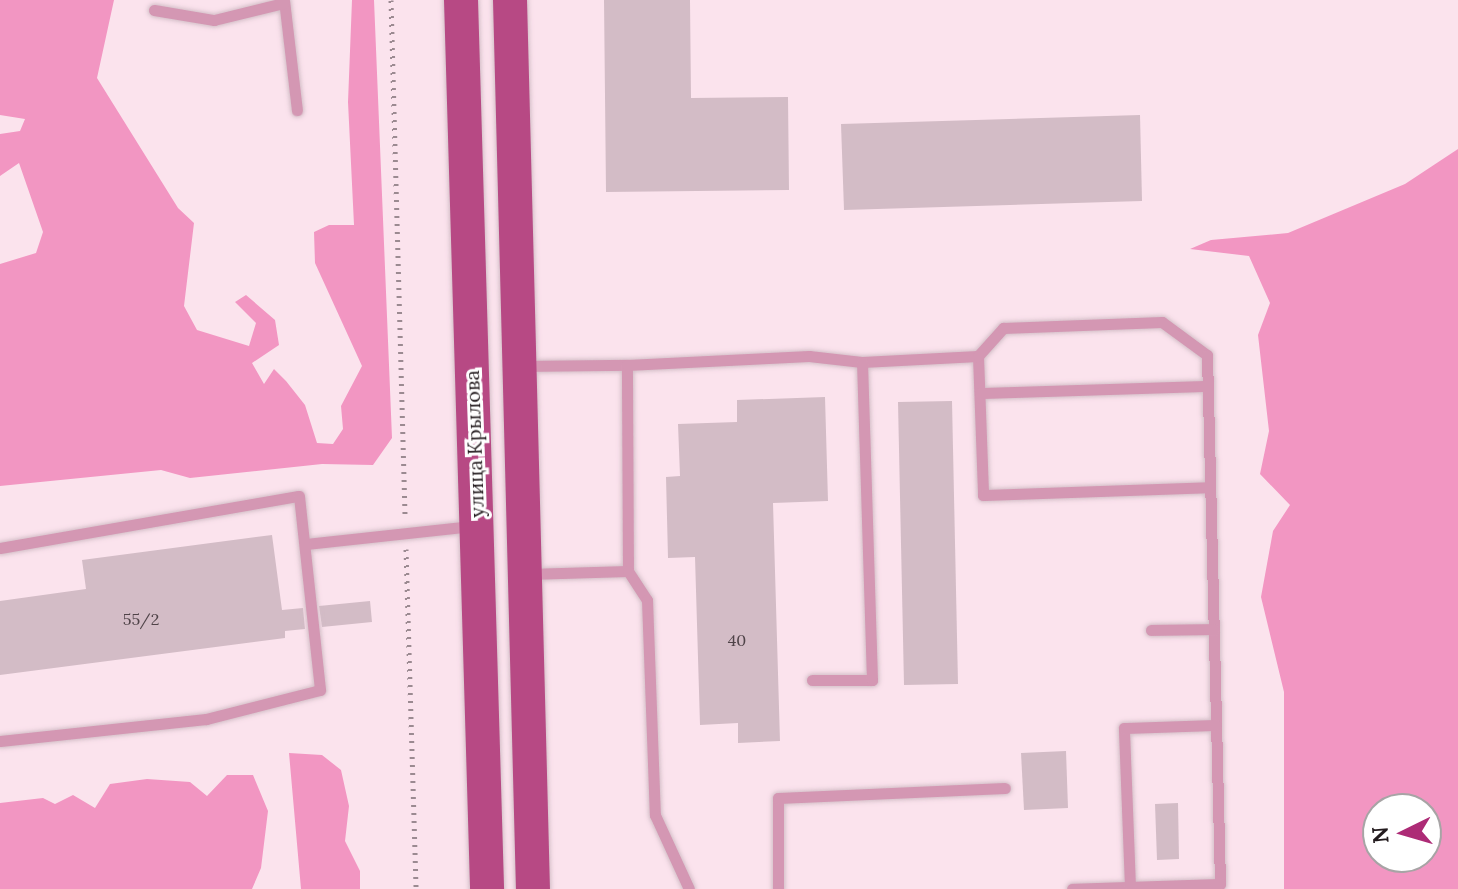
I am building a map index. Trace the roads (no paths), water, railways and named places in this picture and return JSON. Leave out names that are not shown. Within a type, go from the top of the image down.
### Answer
[{"type":"main road","name":"улица Крылова","points":[[461,0],[487,889]]},
{"type":"main road","points":[[510,0],[533,889]]},
{"type":"main road","points":[[476,526],[523,523]]},
{"type":"lane","points":[[154,10],[214,20],[284,2],[297,110]]},
{"type":"lane","points":[[1072,889],[1220,884],[1207,355],[1162,322],[1003,328],[978,356],[983,495],[1210,487]]},
{"type":"lane","points":[[519,366],[627,365],[809,356],[862,362],[978,356]]},
{"type":"lane","points":[[812,680],[872,680],[862,362]]},
{"type":"lane","points":[[627,365],[628,571],[647,600],[655,815],[689,889]]},
{"type":"lane","points":[[980,393],[1207,386]]},
{"type":"lane","points":[[0,548],[299,496],[320,690],[206,719],[0,741]]},
{"type":"lane","points":[[306,544],[476,526]]},
{"type":"lane","points":[[524,575],[628,571]]},
{"type":"lane","points":[[1151,630],[1214,629]]},
{"type":"lane","points":[[1130,887],[1124,728],[1216,725]]},
{"type":"lane","points":[[778,889],[778,798],[1005,788]]}]
